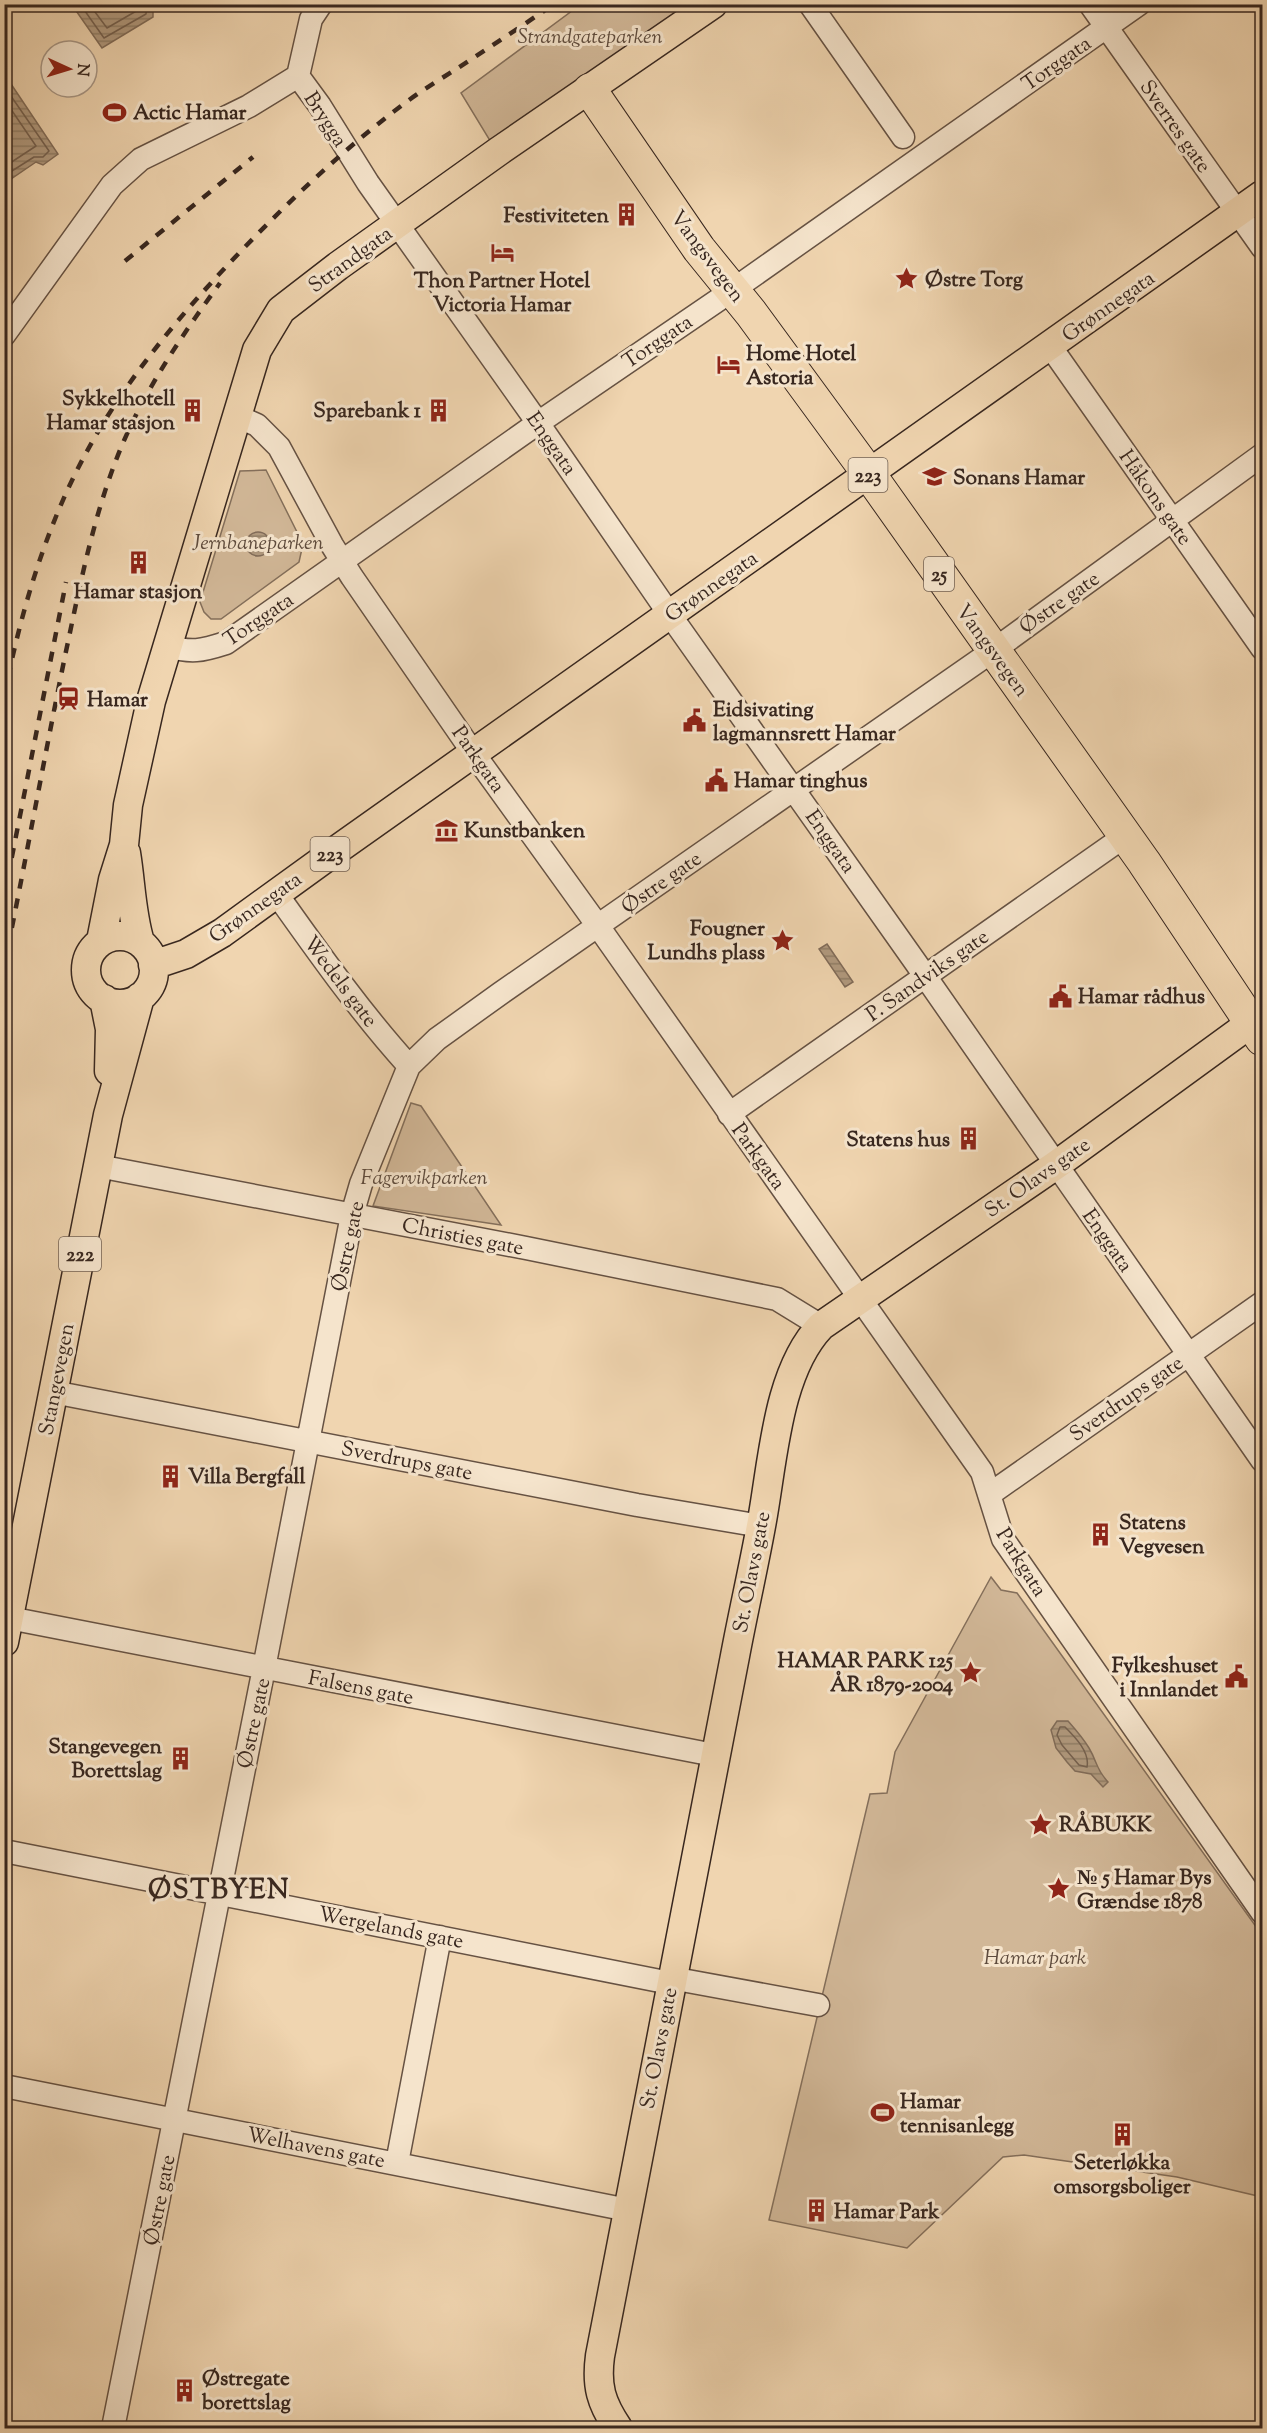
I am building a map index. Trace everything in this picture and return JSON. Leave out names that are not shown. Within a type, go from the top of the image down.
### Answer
[{"type":"highway","name":"Vangsvegen","points":[[590,90],[699,249],[733,290],[869,474],[1259,1026]]},
{"type":"main road","name":"Strandgata","points":[[166,646],[257,351],[281,310],[398,224],[713,4]]},
{"type":"main road","name":"Grønnegata","points":[[146,954],[186,954],[245,918],[276,893],[1263,195]]},
{"type":"main road","points":[[146,954],[121,936],[101,941],[113,880],[124,845],[128,805],[135,770],[166,646]]},
{"type":"main road","points":[[124,845],[131,882],[133,920],[146,954]]},
{"type":"main road","name":"222","points":[[101,941],[90,953],[86,969],[90,986],[104,999]]},
{"type":"main road","name":"222","points":[[140,997],[151,982],[146,954]]},
{"type":"main road","points":[[104,999],[122,1004],[140,997]]},
{"type":"main road","name":"Stangevegen","points":[[7,1630],[108,1116],[140,997]]},
{"type":"main road","name":"Stangevegen","points":[[104,999],[110,1029],[108,1116]]},
{"type":"main road","name":"St. Olavs gate","points":[[618,2428],[600,2395],[598,2375],[600,2356],[714,1755],[761,1527],[781,1409],[794,1364],[810,1336],[821,1326],[1259,1026]]},
{"type":"street","name":"Brygga","points":[[321,4],[311,19],[298,76],[398,224]]},
{"type":"street","points":[[810,4],[903,137]]},
{"type":"street","name":"Sverres gate","points":[[1090,4],[1263,247]]},
{"type":"street","name":"Torggata","points":[[166,646],[187,652],[198,652],[226,643],[1139,4]]},
{"type":"street","points":[[4,335],[112,185],[141,159],[249,106],[298,76]]},
{"type":"street","name":"Enggata","points":[[398,224],[1263,1460]]},
{"type":"street","name":"Håkons gate","points":[[1050,346],[1263,648]]},
{"type":"street","name":"Parkgata","points":[[236,416],[256,425],[279,447],[342,561],[474,754],[598,926],[982,1472],[990,1494],[992,1510],[1003,1539],[1263,1912]]},
{"type":"street","name":"Østre gate","points":[[113,2428],[352,1215],[409,1066],[437,1039],[994,650],[1263,455]]},
{"type":"street","name":"P. Sandviks gate","points":[[729,1114],[1125,836]]},
{"type":"street","name":"Wedels gate","points":[[276,893],[384,1040],[409,1066]]},
{"type":"street","name":"Christies gate","points":[[98,1166],[777,1299],[821,1326]]},
{"type":"street","name":"Sverdrups gate","points":[[990,1494],[1263,1303]]},
{"type":"street","name":"Sverdrups gate","points":[[53,1392],[761,1527]]},
{"type":"street","name":"Falsens gate","points":[[7,1630],[264,1668],[714,1755]]},
{"type":"street","name":"Wergelands gate","points":[[4,1851],[440,1937],[818,2005]]},
{"type":"street","points":[[397,2163],[440,1937]]},
{"type":"street","name":"Welhavens gate","points":[[4,2086],[628,2210]]},
{"type":"green space","name":"Strandgateparken","points":[[580,5],[689,5],[492,144],[461,93]]},
{"type":"green space","name":"Jernbaneparken","points":[[266,470],[303,544],[299,562],[221,619],[211,619],[204,612],[200,602],[240,471]]},
{"type":"green space","name":"Fagervikparken","points":[[411,1103],[421,1106],[501,1225],[373,1206]]},
{"type":"green space","name":"Hamar park","points":[[991,1577],[1001,1590],[1017,1593],[1262,1935],[1262,2197],[1177,2177],[1024,2155],[1003,2157],[907,2248],[769,2220],[870,1794],[887,1793],[895,1752]]},
{"type":"water","points":[[72,5],[153,5],[153,17],[102,48],[99,39],[96,39]]},
{"type":"water","points":[[5,75],[58,154],[43,165],[36,162],[5,183]]},
{"type":"water","points":[[258,532],[267,535],[270,544],[267,553],[258,556],[249,553],[246,544],[249,535]]},
{"type":"water","points":[[827,944],[853,982],[845,987],[819,949]]},
{"type":"water","points":[[1057,1721],[1068,1721],[1084,1741],[1108,1782],[1103,1787],[1091,1774],[1075,1771],[1056,1748],[1051,1730]]},
{"type":"railway","points":[[4,697],[29,592],[46,541],[67,491],[102,425],[167,334],[215,278],[260,232],[298,194],[359,140],[415,96],[554,4]]},
{"type":"railway","points":[[125,261],[253,157]]},
{"type":"railway","points":[[4,967],[65,656],[84,566],[100,507],[120,449],[142,403],[196,316],[220,283]]},
{"type":"railway","points":[[4,897],[66,582]]},
{"type":"place","name":"Actic Hamar","points":[[115,112]]},
{"type":"place","name":"Festiviteten","points":[[627,215]]},
{"type":"place","name":"Thon Partner Hotel Victoria Hamar","points":[[502,252]]},
{"type":"place","name":"Østre Torg","points":[[907,279]]},
{"type":"place","name":"Home Hotel Astoria","points":[[728,365]]},
{"type":"place","name":"Sykkelhotell Hamar stasjon","points":[[193,410]]},
{"type":"place","name":"Sparebank 1","points":[[439,410]]},
{"type":"place","name":"Sonans Hamar","points":[[935,477]]},
{"type":"place","name":"Hamar stasjon","points":[[138,563]]},
{"type":"place","name":"Hamar","points":[[69,699]]},
{"type":"place","name":"Eidsivating lagmannsrett Hamar","points":[[695,721]]},
{"type":"place","name":"Hamar tinghus","points":[[716,780]]},
{"type":"place","name":"Kunstbanken","points":[[446,830]]},
{"type":"place","name":"Fougner Lundhs plass","points":[[783,940]]},
{"type":"place","name":"Hamar rådhus","points":[[1060,996]]},
{"type":"place","name":"Statens hus","points":[[968,1139]]},
{"type":"place","name":"Villa Bergfall","points":[[170,1476]]},
{"type":"place","name":"Statens Vegvesen","points":[[1101,1534]]},
{"type":"place","name":"HAMAR PARK 125 ÅR 1879-2004","points":[[971,1672]]},
{"type":"place","name":"Fylkeshuset i Innlandet","points":[[1236,1677]]},
{"type":"place","name":"Stangevegen Borettslag","points":[[180,1758]]},
{"type":"place","name":"RÅBUKK","points":[[1041,1824]]},
{"type":"place","name":"№ 5 Hamar Bys Grændse 1878","points":[[1059,1889]]},
{"type":"place","name":"Hamar tennisanlegg","points":[[882,2113]]},
{"type":"place","name":"Seterløkka omsorgsboliger","points":[[1122,2134]]},
{"type":"place","name":"Hamar Park","points":[[816,2211]]},
{"type":"place","name":"Østregate borettslag","points":[[184,2390]]},
{"type":"district","name":"ØSTBYEN","points":[[219,1889]]}]
